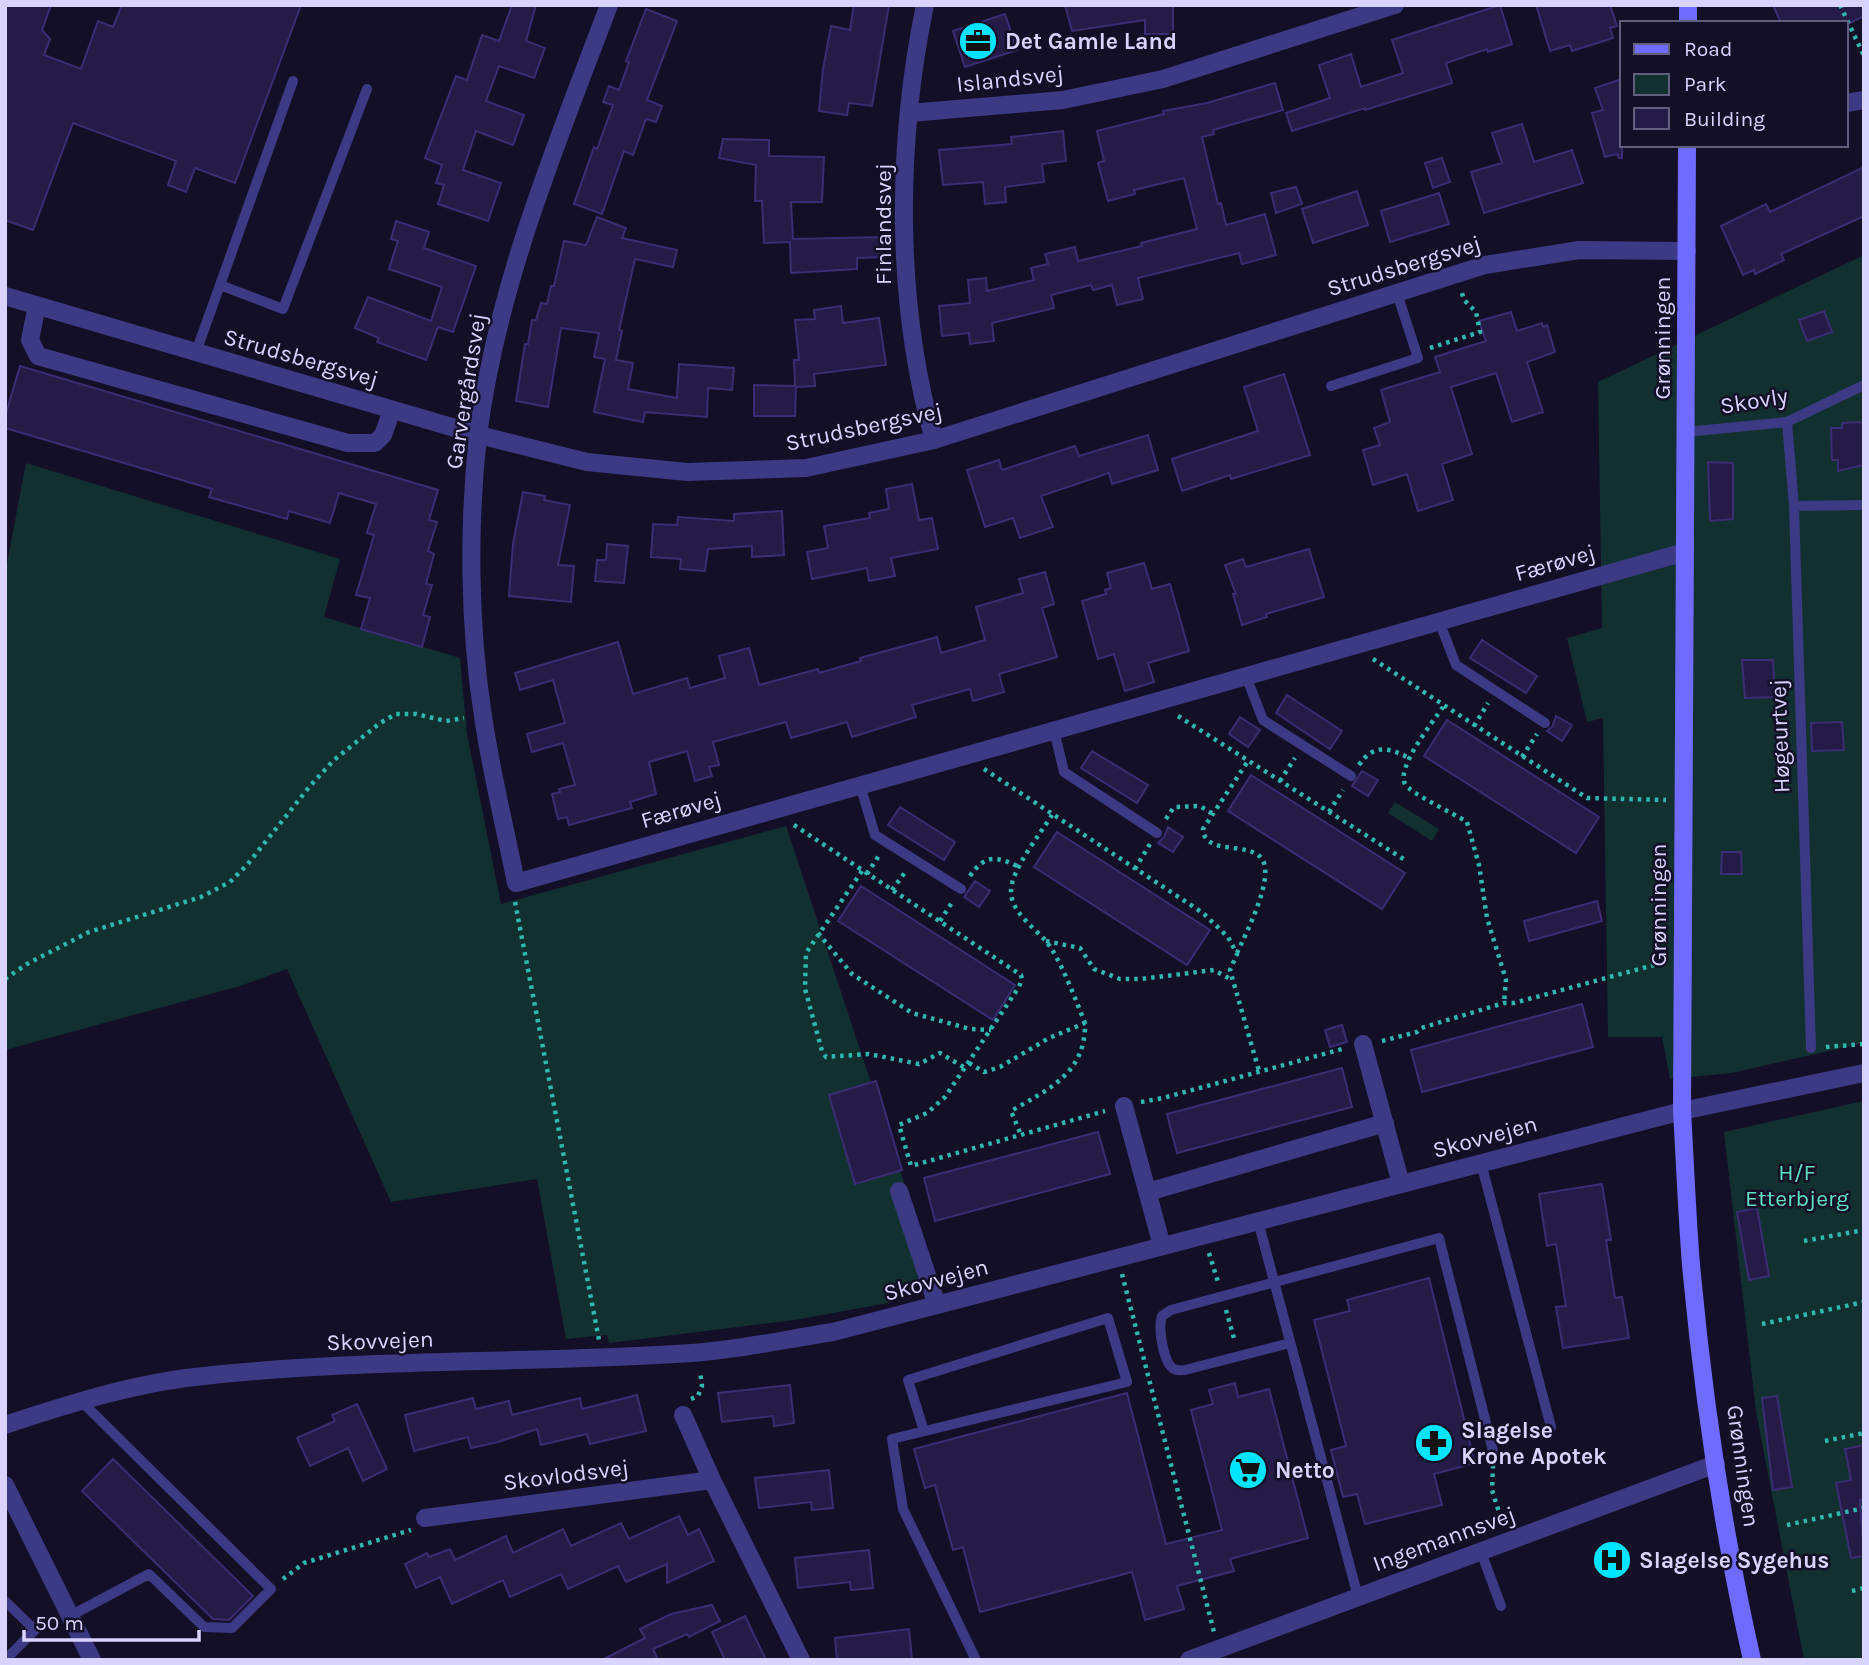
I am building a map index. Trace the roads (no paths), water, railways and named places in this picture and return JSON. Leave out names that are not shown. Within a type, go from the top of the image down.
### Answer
[{"type":"main road","name":"Grønningen","points":[[1687,147],[1682,1111],[1691,1265],[1716,1464],[1752,1660]]},
{"type":"street","name":"Garvergårdsvej","points":[[516,883],[482,716],[473,613],[473,520],[478,435],[498,331],[524,230],[609,5]]},
{"type":"street","name":"Finlandsvej","points":[[925,5],[910,113],[904,185],[906,276],[921,393],[934,440]]},
{"type":"street","name":"Islandsvej","points":[[910,113],[1063,100],[1163,79],[1395,5]]},
{"type":"street","name":"Strudsbergsvej","points":[[5,296],[478,435],[587,462],[687,472],[806,468],[934,440],[1485,265],[1579,250],[1687,251]]},
{"type":"street","points":[[37,305],[30,340],[37,356],[348,443],[375,443],[383,435],[392,410]]},
{"type":"street","name":"Færøvej","points":[[516,883],[1685,552]]},
{"type":"street","points":[[1363,1044],[1401,1184]]},
{"type":"street","name":"Skovvejen","points":[[5,1425],[80,1400],[206,1376],[349,1365],[696,1353],[833,1332],[1682,1111],[1864,1073]]},
{"type":"street","points":[[1124,1106],[1162,1246]]},
{"type":"street","points":[[1148,1192],[1385,1123]]},
{"type":"street","points":[[899,1191],[937,1305]]},
{"type":"street","points":[[683,1415],[801,1660]]},
{"type":"street","name":"Ingemannsvej","points":[[1189,1660],[1716,1464]]},
{"type":"street","name":"Skovlodsvej","points":[[425,1518],[712,1480]]},
{"type":"street","points":[[5,1485],[92,1660]]},
{"type":"lane","points":[[196,352],[293,82]]},
{"type":"lane","points":[[220,285],[284,309],[367,89]]},
{"type":"lane","points":[[1331,386],[1418,358],[1396,293]]},
{"type":"lane","name":"Skovly","points":[[1686,432],[1787,422],[1864,386]]},
{"type":"lane","name":"Høgeurtvej","points":[[1787,422],[1794,506],[1811,1048]]},
{"type":"lane","points":[[1794,506],[1864,505]]},
{"type":"lane","points":[[1439,621],[1456,665],[1545,723]]},
{"type":"lane","points":[[1246,676],[1263,720],[1351,776]]},
{"type":"lane","points":[[1054,730],[1064,772],[1157,833]]},
{"type":"lane","points":[[860,785],[875,835],[961,889]]},
{"type":"lane","points":[[1480,1163],[1550,1427]]},
{"type":"lane","points":[[1258,1221],[1358,1597]]},
{"type":"lane","points":[[1290,1343],[1185,1370],[1175,1370],[1168,1364],[1158,1325],[1162,1316],[1171,1310],[1440,1238],[1493,1451]]},
{"type":"lane","points":[[924,1432],[908,1380],[1108,1318],[1127,1382],[924,1432],[892,1439],[903,1509],[975,1660]]},
{"type":"lane","points":[[70,1616],[149,1574],[204,1627],[232,1628],[271,1589],[80,1400]]},
{"type":"lane","points":[[1481,1552],[1501,1606]]},
{"type":"lane","points":[[5,1601],[35,1630],[5,1660]]},
{"type":"place","name":"Det Gamle Land","points":[[978,41]]},
{"type":"place","name":"Slagelse Krone Apotek","points":[[1434,1443]]},
{"type":"place","name":"Netto","points":[[1248,1470]]},
{"type":"place","name":"Slagelse Sygehus","points":[[1612,1560]]},
{"type":"park label","name":"H/F Etterbjerg","points":[[1797,1185]]}]
